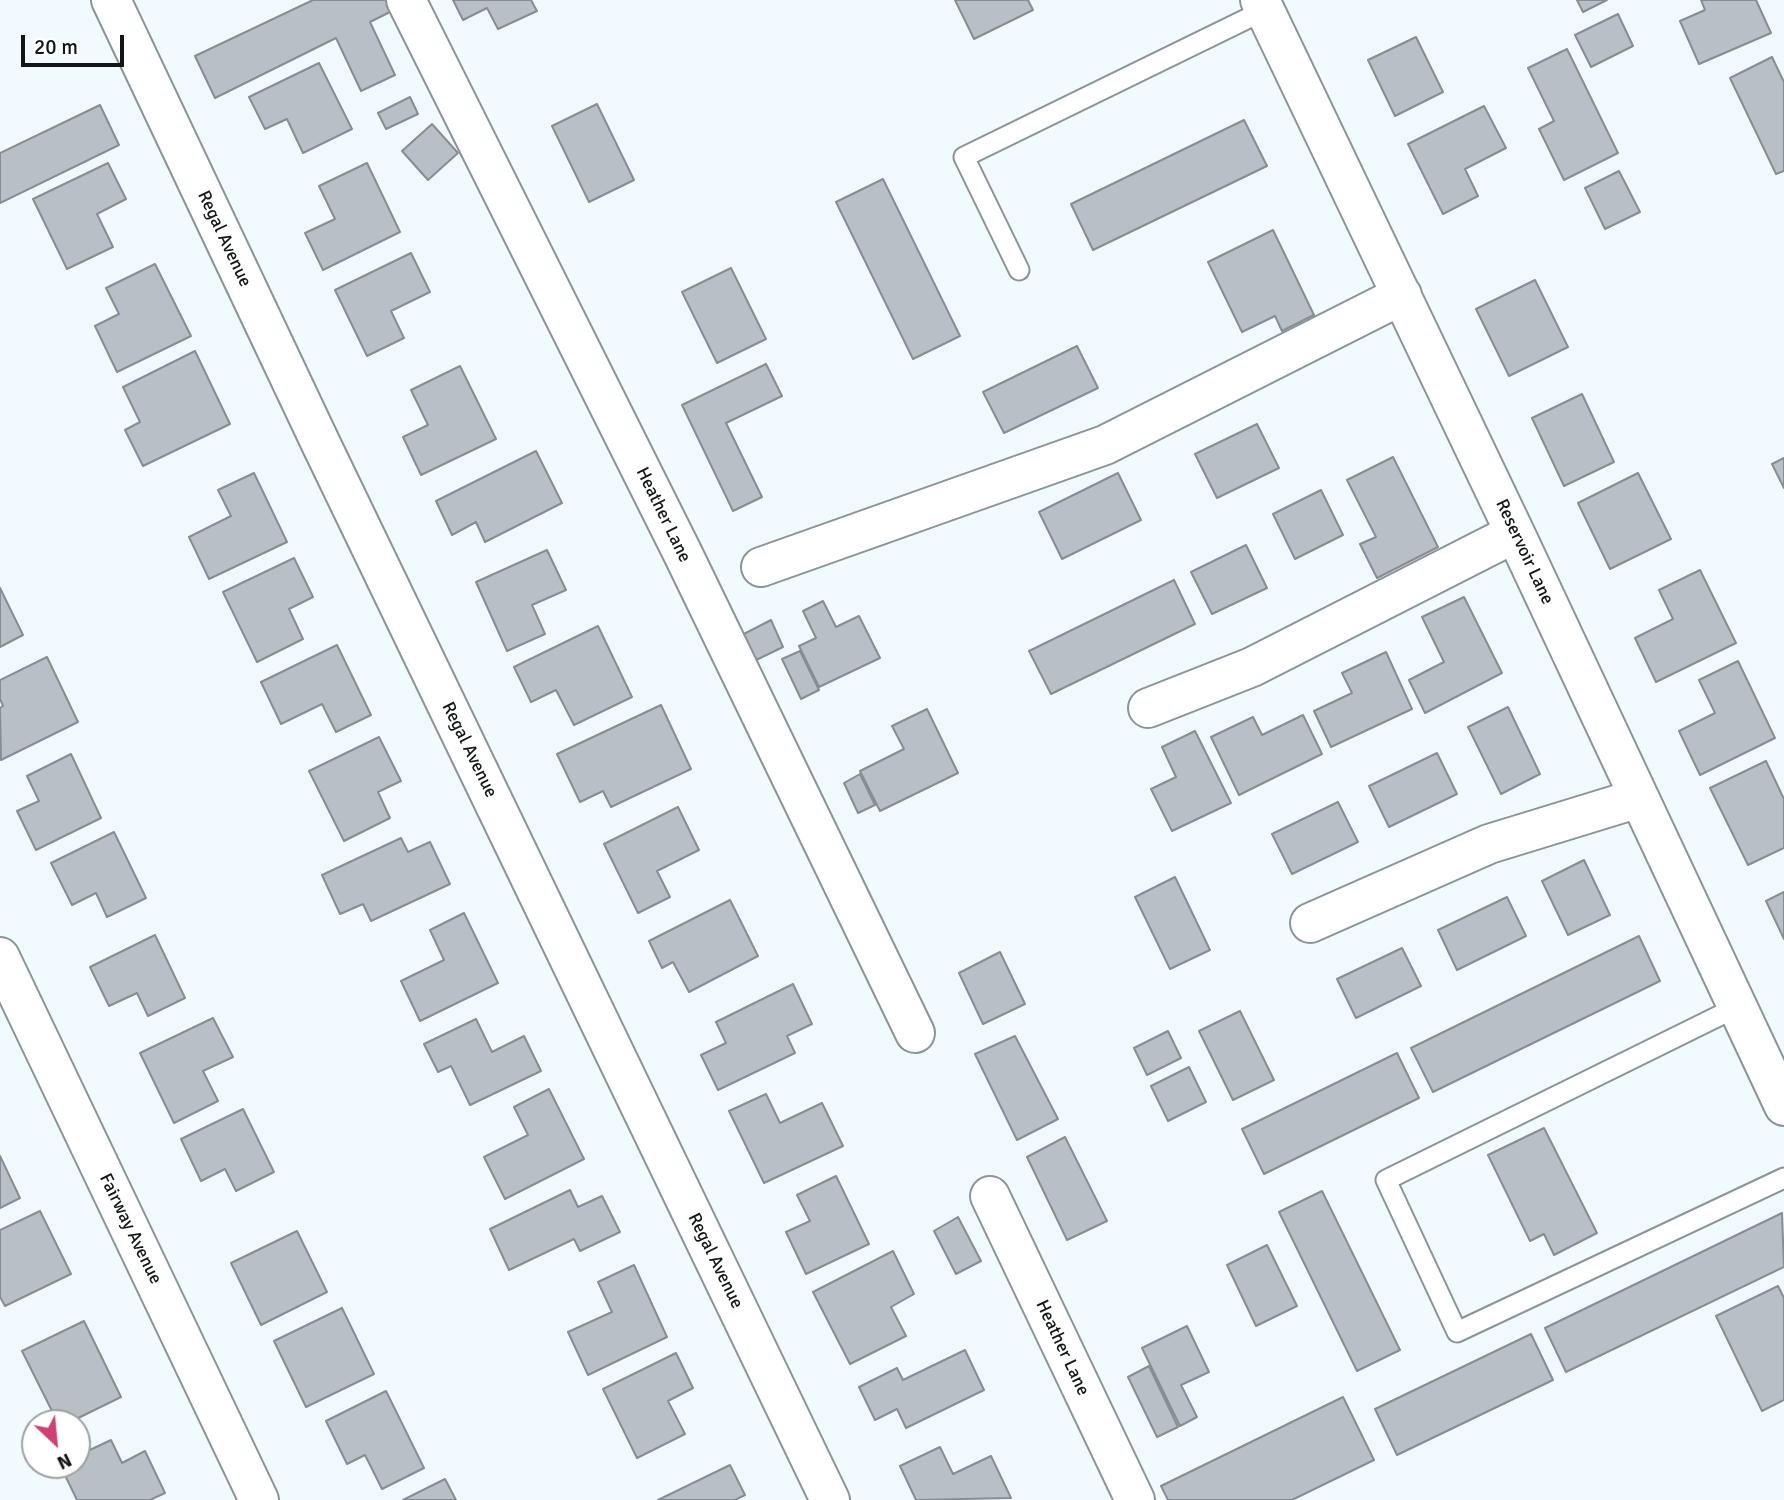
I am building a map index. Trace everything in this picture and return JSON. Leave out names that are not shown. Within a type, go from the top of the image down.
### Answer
[{"type":"street","name":"Regal Avenue","points":[[111,0],[327,456],[830,1500]]},
{"type":"street","name":"Heather Lane","points":[[407,0],[683,554],[915,1033]]},
{"type":"street","name":"Reservoir Lane","points":[[1263,5],[1516,533],[1784,1106]]},
{"type":"street","points":[[761,567],[1105,445],[1402,295]]},
{"type":"street","points":[[1148,708],[1252,667],[1516,533]]},
{"type":"street","points":[[1310,923],[1489,844],[1639,798]]},
{"type":"street","name":"Fairway Avenue","points":[[0,957],[259,1500]]},
{"type":"street","name":"Heather Lane","points":[[990,1196],[1135,1500]]},
{"type":"lane","points":[[1019,270],[964,157],[1263,5]]},
{"type":"lane","points":[[1737,1007],[1385,1180],[1457,1332],[1784,1178]]},
{"type":"building","points":[[313,0],[391,0],[396,9],[370,22],[395,75],[361,91],[336,38],[215,98],[195,56]]},
{"type":"building","points":[[453,0],[531,0],[537,11],[498,29],[487,8],[463,20]]},
{"type":"building","points":[[955,0],[1028,0],[1033,10],[974,39]]},
{"type":"building","points":[[1577,0],[1607,0],[1583,12]]},
{"type":"building","points":[[1701,0],[1756,0],[1771,33],[1699,64],[1680,21],[1705,10]]},
{"type":"building","points":[[1618,14],[1633,46],[1591,67],[1575,35]]},
{"type":"building","points":[[1416,37],[1443,92],[1395,116],[1368,60]]},
{"type":"building","points":[[1567,49],[1618,153],[1564,180],[1539,129],[1554,121],[1528,68]]},
{"type":"building","points":[[1772,57],[1784,82],[1784,171],[1776,174],[1730,78]]},
{"type":"building","points":[[319,63],[352,129],[303,153],[287,119],[265,129],[249,97]]},
{"type":"building","points":[[410,97],[418,114],[386,129],[378,113]]},
{"type":"building","points":[[597,104],[634,180],[589,202],[552,126]]},
{"type":"building","points":[[100,105],[119,145],[0,203],[0,153]]},
{"type":"building","points":[[1484,106],[1506,148],[1465,169],[1478,196],[1443,214],[1408,144]]},
{"type":"building","points":[[1244,120],[1267,166],[1093,250],[1071,204]]},
{"type":"building","points":[[432,124],[458,153],[428,180],[402,151]]},
{"type":"building","points":[[108,163],[126,199],[97,214],[113,247],[67,269],[33,199]]},
{"type":"building","points":[[367,163],[400,232],[323,270],[305,233],[335,219],[319,186]]},
{"type":"building","points":[[1619,171],[1640,212],[1605,229],[1585,188]]},
{"type":"building","points":[[883,179],[960,336],[913,359],[836,202]]},
{"type":"building","points":[[1273,230],[1314,315],[1282,331],[1275,316],[1242,332],[1208,262]]},
{"type":"building","points":[[411,253],[430,292],[391,311],[404,338],[367,356],[335,290]]},
{"type":"building","points":[[155,264],[191,336],[117,372],[95,326],[119,314],[106,288]]},
{"type":"building","points":[[731,268],[766,339],[717,363],[682,292]]},
{"type":"building","points":[[1535,280],[1568,347],[1509,376],[1476,309]]},
{"type":"building","points":[[1077,346],[1098,388],[1004,433],[983,392]]},
{"type":"building","points":[[195,351],[230,424],[143,466],[125,430],[140,422],[123,387]]},
{"type":"building","points":[[766,364],[782,396],[726,423],[762,497],[733,511],[682,405]]},
{"type":"building","points":[[460,366],[496,439],[421,475],[403,437],[428,425],[411,390]]},
{"type":"building","points":[[1582,394],[1614,462],[1564,486],[1532,418]]},
{"type":"building","points":[[1257,424],[1279,468],[1217,498],[1195,454]]},
{"type":"building","points":[[536,451],[562,503],[485,542],[476,522],[452,535],[436,501]]},
{"type":"building","points":[[1393,457],[1438,547],[1377,578],[1360,544],[1376,537],[1347,480]]},
{"type":"building","points":[[1784,458],[1784,488],[1772,464]]},
{"type":"building","points":[[254,473],[287,542],[209,579],[189,537],[231,516],[218,490]]},
{"type":"building","points":[[1118,473],[1141,520],[1062,559],[1039,512]]},
{"type":"building","points":[[1638,473],[1671,539],[1610,569],[1578,503]]},
{"type":"building","points":[[1321,490],[1343,535],[1295,559],[1273,514]]},
{"type":"building","points":[[1246,545],[1267,588],[1212,614],[1191,572]]},
{"type":"building","points":[[547,550],[566,590],[532,605],[545,634],[507,651],[476,582]]},
{"type":"building","points":[[294,558],[313,597],[289,609],[303,639],[257,662],[223,592]]},
{"type":"building","points":[[1700,570],[1736,643],[1656,682],[1635,638],[1673,619],[1659,590]]},
{"type":"building","points":[[1174,580],[1195,624],[1051,694],[1029,651]]},
{"type":"building","points":[[0,588],[23,635],[0,647]]},
{"type":"building","points":[[1464,597],[1502,673],[1425,713],[1409,680],[1444,662],[1422,617]]},
{"type":"building","points":[[823,601],[836,627],[859,616],[880,658],[819,687],[799,646],[816,638],[803,611]]},
{"type":"building","points":[[771,620],[783,647],[752,662],[740,636]]},
{"type":"building","points":[[598,626],[632,697],[574,725],[556,690],[531,702],[514,667]]},
{"type":"building","points":[[337,645],[371,715],[336,732],[322,704],[281,724],[261,682]]},
{"type":"building","points":[[800,651],[819,690],[801,699],[782,659]]},
{"type":"building","points":[[1386,652],[1412,709],[1331,747],[1314,711],[1352,693],[1342,673]]},
{"type":"building","points":[[47,657],[78,722],[1,760],[0,708],[3,706],[0,699],[0,680]]},
{"type":"building","points":[[1738,661],[1775,738],[1700,775],[1679,731],[1715,713],[1699,680]]},
{"type":"building","points":[[661,705],[691,769],[611,807],[603,791],[580,802],[557,754]]},
{"type":"building","points":[[1508,707],[1540,774],[1501,794],[1468,727]]},
{"type":"building","points":[[927,709],[958,773],[880,811],[860,771],[904,749],[892,726]]},
{"type":"building","points":[[1303,715],[1322,754],[1239,795],[1211,737],[1253,717],[1262,735]]},
{"type":"building","points":[[1195,731],[1231,803],[1172,831],[1151,789],[1176,777],[1162,747]]},
{"type":"building","points":[[379,737],[401,781],[378,792],[390,818],[344,841],[309,771]]},
{"type":"building","points":[[1437,753],[1457,794],[1389,827],[1369,786]]},
{"type":"building","points":[[71,754],[101,818],[36,850],[17,811],[39,801],[27,776]]},
{"type":"building","points":[[1766,761],[1784,799],[1784,848],[1748,865],[1710,788]]},
{"type":"building","points":[[860,774],[875,805],[858,813],[844,783]]},
{"type":"building","points":[[1338,802],[1358,842],[1292,874],[1272,834]]},
{"type":"building","points":[[678,807],[699,850],[657,871],[670,897],[638,913],[604,844]]},
{"type":"building","points":[[114,832],[146,898],[107,917],[96,893],[72,905],[51,863]]},
{"type":"building","points":[[401,838],[408,852],[430,842],[450,884],[371,921],[363,904],[340,914],[322,875]]},
{"type":"building","points":[[1584,860],[1610,915],[1568,935],[1542,881]]},
{"type":"building","points":[[1175,877],[1210,950],[1170,969],[1135,897]]},
{"type":"building","points":[[1784,892],[1784,939],[1766,901]]},
{"type":"building","points":[[1507,897],[1526,936],[1457,970],[1438,930]]},
{"type":"building","points":[[730,900],[758,956],[689,992],[673,962],[662,968],[649,941]]},
{"type":"building","points":[[464,913],[498,983],[420,1021],[401,981],[444,960],[430,930]]},
{"type":"building","points":[[155,935],[185,998],[148,1016],[137,993],[109,1006],[90,967]]},
{"type":"building","points":[[1639,936],[1660,981],[1433,1092],[1411,1048]]},
{"type":"building","points":[[1402,948],[1421,986],[1356,1018],[1337,979]]},
{"type":"building","points":[[1000,952],[1025,1004],[983,1024],[959,973]]},
{"type":"building","points":[[793,984],[812,1024],[787,1036],[795,1053],[718,1090],[701,1055],[726,1043],[716,1022]]},
{"type":"building","points":[[1240,1011],[1274,1080],[1233,1100],[1199,1031]]},
{"type":"building","points":[[213,1018],[233,1057],[203,1071],[218,1101],[174,1123],[140,1053]]},
{"type":"building","points":[[476,1019],[492,1052],[524,1036],[541,1071],[470,1105],[451,1066],[438,1072],[424,1044]]},
{"type":"building","points":[[1168,1031],[1181,1058],[1147,1075],[1134,1048]]},
{"type":"building","points":[[1015,1036],[1058,1119],[1017,1140],[975,1054]]},
{"type":"building","points":[[1397,1053],[1419,1098],[1264,1174],[1242,1129]]},
{"type":"building","points":[[1189,1067],[1206,1102],[1168,1121],[1151,1086]]},
{"type":"building","points":[[549,1089],[584,1159],[505,1199],[484,1157],[528,1135],[514,1107]]},
{"type":"building","points":[[766,1094],[780,1123],[822,1103],[843,1146],[764,1183],[729,1111]]},
{"type":"building","points":[[243,1109],[274,1172],[236,1191],[225,1169],[201,1181],[181,1139]]},
{"type":"building","points":[[1544,1128],[1597,1233],[1554,1255],[1544,1234],[1530,1241],[1488,1155]]},
{"type":"building","points":[[1065,1137],[1107,1221],[1067,1240],[1027,1157]]},
{"type":"building","points":[[0,1156],[20,1198],[0,1208]]},
{"type":"building","points":[[836,1176],[869,1244],[806,1274],[786,1232],[810,1221],[797,1195]]},
{"type":"building","points":[[570,1190],[578,1207],[602,1196],[620,1232],[580,1251],[574,1239],[509,1270],[490,1229]]},
{"type":"building","points":[[1322,1191],[1400,1350],[1357,1371],[1279,1212]]},
{"type":"building","points":[[40,1211],[71,1274],[5,1306],[0,1297],[0,1230]]},
{"type":"building","points":[[1782,1213],[1784,1267],[1566,1372],[1545,1328]]},
{"type":"building","points":[[958,1217],[981,1261],[956,1274],[934,1231]]},
{"type":"building","points":[[297,1231],[327,1292],[261,1325],[231,1263]]},
{"type":"building","points":[[1267,1245],[1297,1306],[1256,1326],[1227,1265]]},
{"type":"building","points":[[893,1251],[914,1294],[891,1307],[906,1336],[850,1364],[813,1292]]},
{"type":"building","points":[[634,1265],[667,1337],[588,1375],[568,1332],[612,1312],[598,1282]]},
{"type":"building","points":[[1778,1286],[1784,1298],[1784,1400],[1762,1411],[1716,1316]]},
{"type":"building","points":[[342,1308],[374,1374],[306,1407],[274,1341]]},
{"type":"building","points":[[84,1321],[121,1397],[91,1412],[91,1409],[51,1409],[22,1351]]},
{"type":"building","points":[[1187,1326],[1209,1372],[1181,1385],[1197,1417],[1180,1426],[1142,1348]]},
{"type":"building","points":[[1531,1334],[1553,1380],[1397,1455],[1375,1409]]},
{"type":"building","points":[[965,1350],[984,1390],[906,1428],[897,1409],[875,1420],[859,1387],[897,1368],[903,1380]]},
{"type":"building","points":[[676,1353],[693,1388],[668,1401],[685,1434],[637,1458],[603,1389]]},
{"type":"building","points":[[1149,1366],[1178,1427],[1157,1437],[1128,1377]]},
{"type":"building","points":[[386,1391],[424,1468],[382,1489],[365,1455],[347,1464],[326,1421]]},
{"type":"building","points":[[1343,1397],[1374,1460],[1292,1500],[1168,1500],[1161,1486]]},
{"type":"building","points":[[111,1440],[122,1463],[145,1451],[165,1493],[150,1500],[77,1500],[67,1479],[91,1479],[91,1449]]},
{"type":"building","points":[[940,1447],[953,1474],[991,1456],[1011,1498],[916,1500],[900,1466]]},
{"type":"building","points":[[730,1465],[745,1495],[735,1500],[658,1500]]},
{"type":"building","points":[[445,1479],[456,1500],[403,1500]]}]
